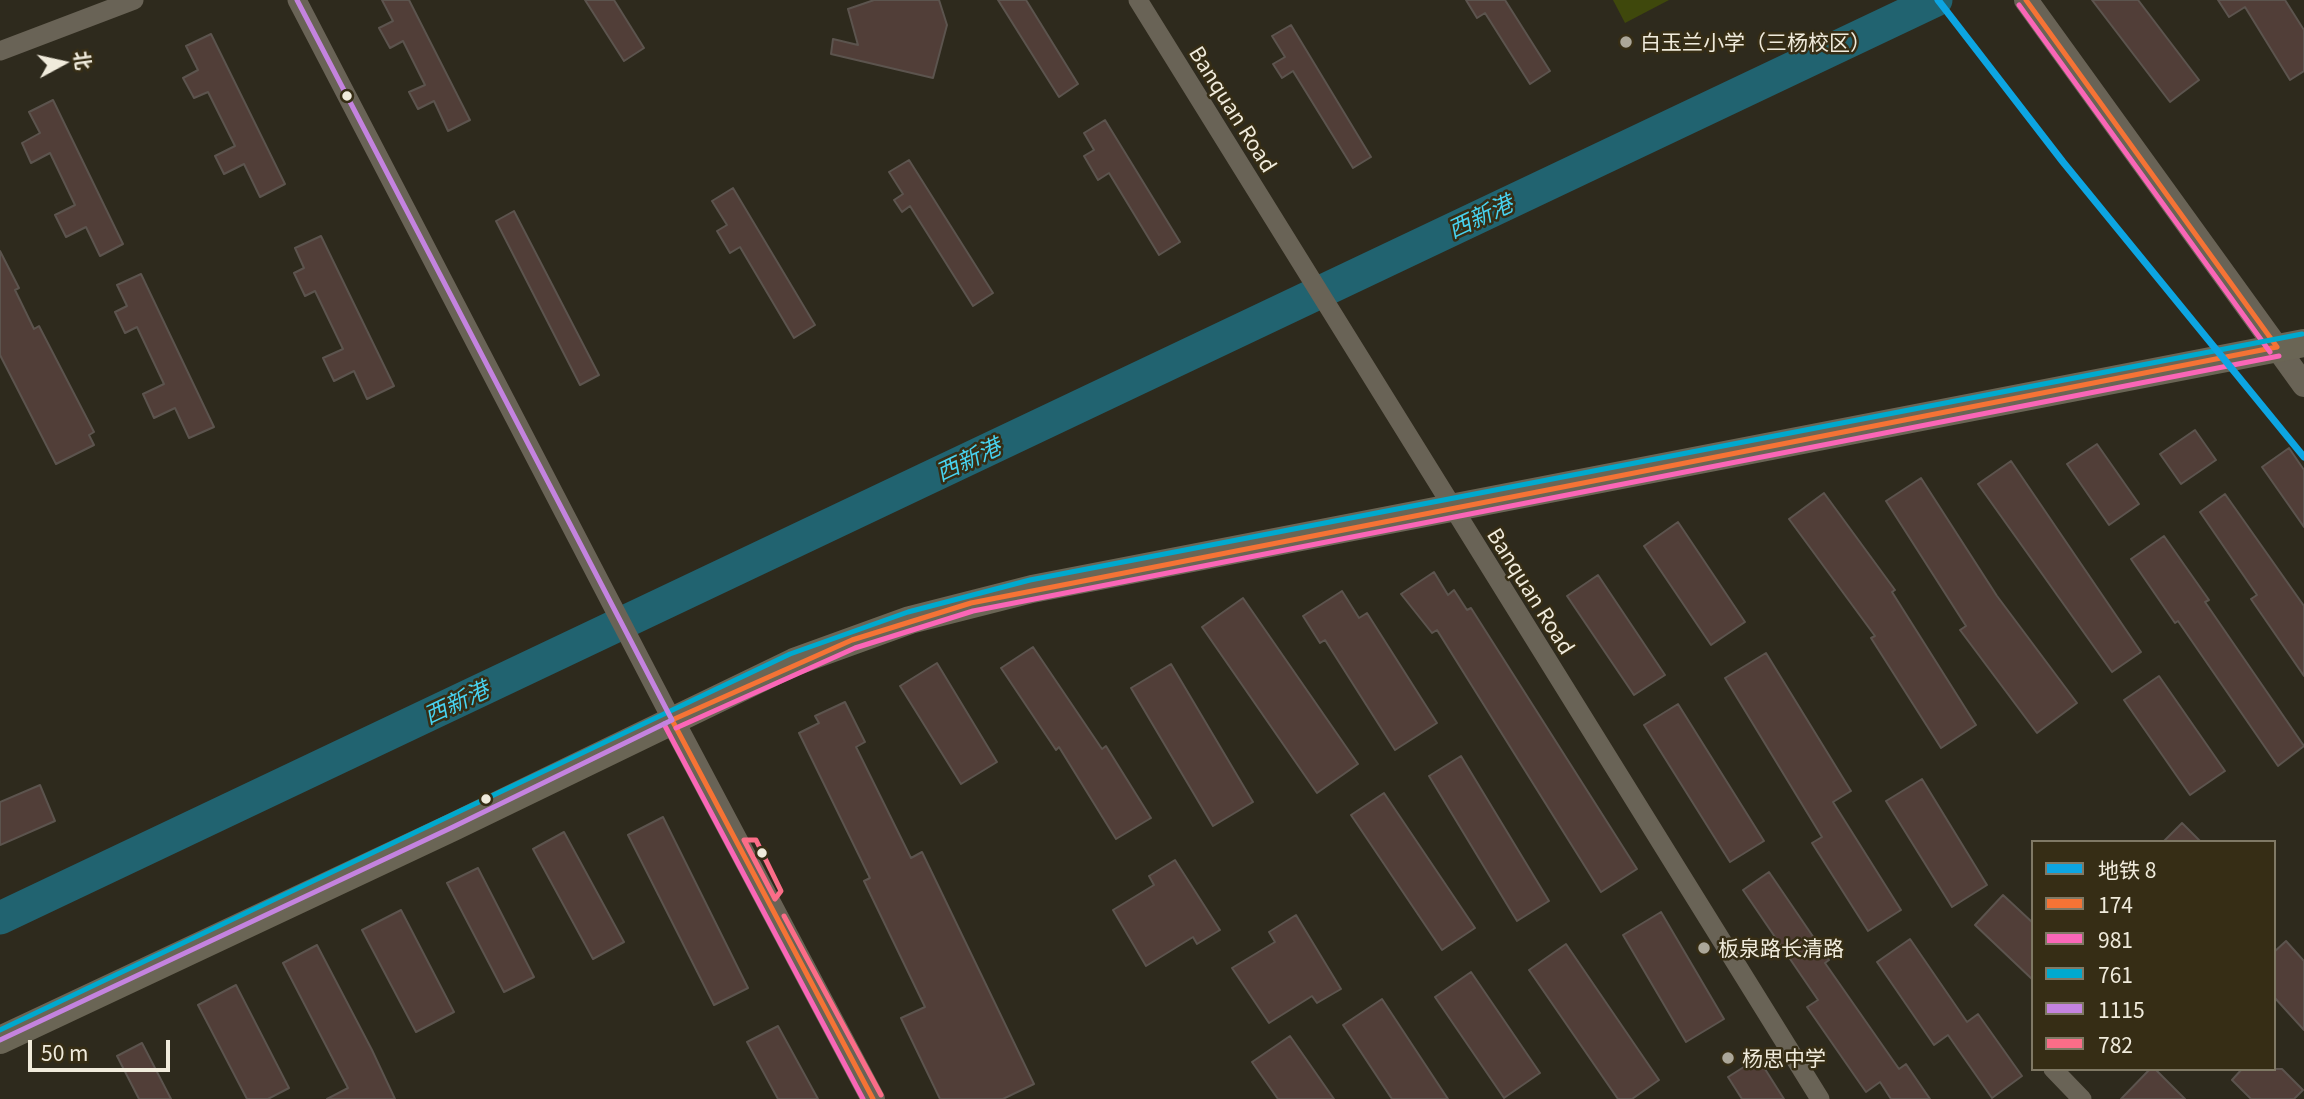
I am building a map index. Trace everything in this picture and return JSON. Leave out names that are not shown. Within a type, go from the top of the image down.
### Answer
[{"type":"main road","points":[[0,1040],[453,827],[794,662],[852,640],[971,603],[2290,345]]},
{"type":"street","points":[[0,51],[134,0]]},
{"type":"street","points":[[297,0],[671,720],[873,1099]]},
{"type":"street","name":"Banquan Road","points":[[1138,0],[1820,1099]]},
{"type":"street","points":[[2030,5],[2290,345],[2304,385]]},
{"type":"street","points":[[2055,1071],[2082,1099]]},
{"type":"green space","points":[[1613,0],[1669,0],[1625,23]]},
{"type":"building","points":[[382,0],[409,0],[470,120],[448,131],[434,101],[418,109],[409,92],[425,85],[403,41],[390,48],[379,28],[393,21]]},
{"type":"building","points":[[585,0],[614,0],[644,48],[624,61]]},
{"type":"building","points":[[874,0],[939,0],[947,25],[933,78],[831,54],[833,39],[858,45],[848,9]]},
{"type":"building","points":[[998,0],[1026,0],[1078,84],[1059,97]]},
{"type":"building","points":[[1466,0],[1505,0],[1550,71],[1530,84],[1485,13],[1477,18]]},
{"type":"building","points":[[2092,0],[2138,0],[2199,80],[2170,102]]},
{"type":"building","points":[[2218,0],[2285,0],[2304,30],[2304,71],[2290,80],[2245,7],[2229,17]]},
{"type":"building","points":[[1291,25],[1371,157],[1353,168],[1293,71],[1282,78],[1273,64],[1285,57],[1272,36]]},
{"type":"building","points":[[211,34],[285,184],[260,197],[244,164],[224,174],[215,156],[235,146],[208,92],[194,98],[183,78],[198,70],[186,46]]},
{"type":"building","points":[[53,100],[123,244],[100,256],[86,227],[66,237],[55,215],[75,205],[50,153],[31,163],[22,143],[40,133],[29,112]]},
{"type":"building","points":[[1105,120],[1180,242],[1159,255],[1109,173],[1098,180],[1084,156],[1094,150],[1084,133]]},
{"type":"building","points":[[909,160],[993,293],[973,306],[910,206],[902,212],[894,200],[903,194],[889,172]]},
{"type":"building","points":[[733,188],[815,325],[794,338],[740,247],[730,253],[717,231],[727,225],[712,201]]},
{"type":"building","points":[[514,211],[599,375],[580,385],[496,221]]},
{"type":"building","points":[[321,236],[394,386],[367,399],[354,371],[334,381],[323,358],[343,349],[315,291],[305,296],[294,273],[304,268],[295,248]]},
{"type":"building","points":[[0,251],[19,288],[15,290],[34,329],[39,326],[94,432],[89,435],[94,445],[56,464],[0,355]]},
{"type":"building","points":[[141,274],[214,427],[189,438],[175,408],[154,418],[143,394],[164,384],[137,327],[125,333],[115,312],[127,306],[117,285]]},
{"type":"building","points":[[2195,430],[2216,460],[2181,484],[2160,454]]},
{"type":"building","points":[[2097,444],[2139,504],[2109,525],[2067,464]]},
{"type":"building","points":[[2289,448],[2304,470],[2304,527],[2262,467]]},
{"type":"building","points":[[2011,461],[2141,652],[2112,672],[1978,484]]},
{"type":"building","points":[[1921,478],[1997,596],[2077,703],[2037,733],[1960,630],[1966,626],[1886,501]]},
{"type":"building","points":[[1824,493],[1895,590],[1892,592],[1976,725],[1941,748],[1871,638],[1875,636],[1789,519]]},
{"type":"building","points":[[2225,494],[2304,606],[2304,676],[2251,599],[2257,595],[2200,512]]},
{"type":"building","points":[[1678,522],[1745,622],[1711,645],[1644,546]]},
{"type":"building","points":[[2164,536],[2209,600],[2205,602],[2304,746],[2278,766],[2178,621],[2175,623],[2131,559]]},
{"type":"building","points":[[1434,572],[1448,595],[1454,590],[1467,610],[1471,608],[1637,869],[1601,892],[1437,630],[1432,633],[1401,594]]},
{"type":"building","points":[[1598,575],[1665,675],[1634,695],[1567,596]]},
{"type":"building","points":[[1342,591],[1359,618],[1367,613],[1437,723],[1395,750],[1325,640],[1320,643],[1303,616]]},
{"type":"building","points":[[1243,598],[1358,764],[1317,793],[1202,627]]},
{"type":"building","points":[[1033,647],[1102,749],[1106,746],[1151,818],[1116,839],[1059,747],[1056,750],[1001,668]]},
{"type":"building","points":[[1766,653],[1851,791],[1833,802],[1901,910],[1868,931],[1812,843],[1822,837],[1725,678]]},
{"type":"building","points":[[937,663],[997,762],[961,784],[900,686]]},
{"type":"building","points":[[1171,664],[1253,802],[1213,826],[1131,688]]},
{"type":"building","points":[[2159,676],[2225,771],[2190,795],[2124,700]]},
{"type":"building","points":[[845,702],[865,742],[856,747],[911,858],[922,852],[1034,1084],[1003,1099],[940,1099],[901,1018],[925,1007],[864,881],[870,878],[799,733],[819,723],[815,716]]},
{"type":"building","points":[[1678,704],[1764,841],[1730,862],[1644,725]]},
{"type":"building","points":[[1461,756],[1549,901],[1517,921],[1429,776]]},
{"type":"building","points":[[1922,779],[1987,885],[1952,907],[1886,801]]},
{"type":"building","points":[[40,785],[55,821],[0,845],[0,802]]},
{"type":"building","points":[[1384,793],[1475,928],[1442,950],[1351,815]]},
{"type":"building","points":[[663,817],[748,988],[714,1005],[628,835]]},
{"type":"building","points":[[2182,823],[2199,840],[2165,840]]},
{"type":"building","points":[[564,832],[624,942],[593,959],[533,849]]},
{"type":"building","points":[[1175,860],[1220,930],[1197,944],[1193,937],[1146,966],[1113,910],[1154,885],[1149,876]]},
{"type":"building","points":[[478,868],[534,977],[504,992],[447,883]]},
{"type":"building","points":[[1769,872],[1829,960],[1825,963],[1899,1069],[1906,1064],[1930,1099],[1891,1099],[1880,1082],[1866,1092],[1807,1007],[1818,1000],[1743,890]]},
{"type":"building","points":[[2003,895],[2031,921],[2031,978],[1975,925]]},
{"type":"building","points":[[401,910],[454,1012],[416,1032],[362,930]]},
{"type":"building","points":[[1661,912],[1724,1019],[1686,1042],[1623,935]]},
{"type":"building","points":[[1296,915],[1341,989],[1317,1003],[1312,996],[1269,1023],[1232,968],[1275,942],[1269,932]]},
{"type":"building","points":[[1910,939],[1967,1022],[1978,1014],[2022,1076],[1992,1098],[1948,1035],[1934,1045],[1877,962]]},
{"type":"building","points":[[2286,941],[2304,961],[2304,1030],[2276,999],[2276,950]]},
{"type":"building","points":[[1566,944],[1659,1080],[1632,1099],[1618,1099],[1529,970]]},
{"type":"building","points":[[317,945],[395,1099],[327,1099],[348,1088],[283,963]]},
{"type":"building","points":[[1471,972],[1540,1073],[1504,1098],[1435,997]]},
{"type":"building","points":[[236,985],[289,1088],[268,1099],[247,1099],[198,1005]]},
{"type":"building","points":[[1382,999],[1448,1099],[1392,1099],[1343,1025]]},
{"type":"building","points":[[778,1026],[818,1099],[778,1099],[747,1042]]},
{"type":"building","points":[[1290,1036],[1334,1099],[1278,1099],[1252,1062]]},
{"type":"building","points":[[142,1043],[171,1099],[139,1099],[117,1056]]},
{"type":"building","points":[[1758,1058],[1784,1099],[1742,1099],[1728,1077]]},
{"type":"building","points":[[2282,1069],[2303,1090],[2294,1099],[2251,1099],[2232,1080],[2240,1071]]},
{"type":"building","points":[[2148,1071],[2157,1071],[2185,1099],[2121,1099]]},
{"type":"waterway","name":"西新港","points":[[0,918],[1936,0]]},
{"type":"metro line","name":"8","points":[[1938,0],[2063,162],[2304,457]]},
{"type":"transit line","name":"1115","points":[[297,0],[672,720]]},
{"type":"transit line","name":"174","points":[[2026,0],[2277,347]]},
{"type":"transit line","name":"981","points":[[2019,5],[2270,352]]},
{"type":"transit line","name":"761","points":[[0,1030],[790,654],[908,612],[1030,580],[2302,334]]},
{"type":"transit line","name":"174","points":[[672,720],[852,640],[971,603],[2277,347]]},
{"type":"transit line","name":"981","points":[[676,728],[855,648],[973,611],[2279,356]]},
{"type":"transit line","name":"174","points":[[672,720],[873,1099]]},
{"type":"transit line","name":"1115","points":[[0,1040],[453,827],[672,720]]},
{"type":"transit line","name":"981","points":[[664,724],[863,1099]]},
{"type":"transit line","name":"782","points":[[744,840],[756,840],[781,891],[775,899],[744,840]]},
{"type":"transit line","name":"782","points":[[784,916],[881,1095]]},
{"type":"place","name":"白玉兰小学（三杨校区）","points":[[1626,42]]},
{"type":"place","name":"板泉路长清路","points":[[1704,948]]},
{"type":"place","name":"杨思中学","points":[[1728,1058]]}]
